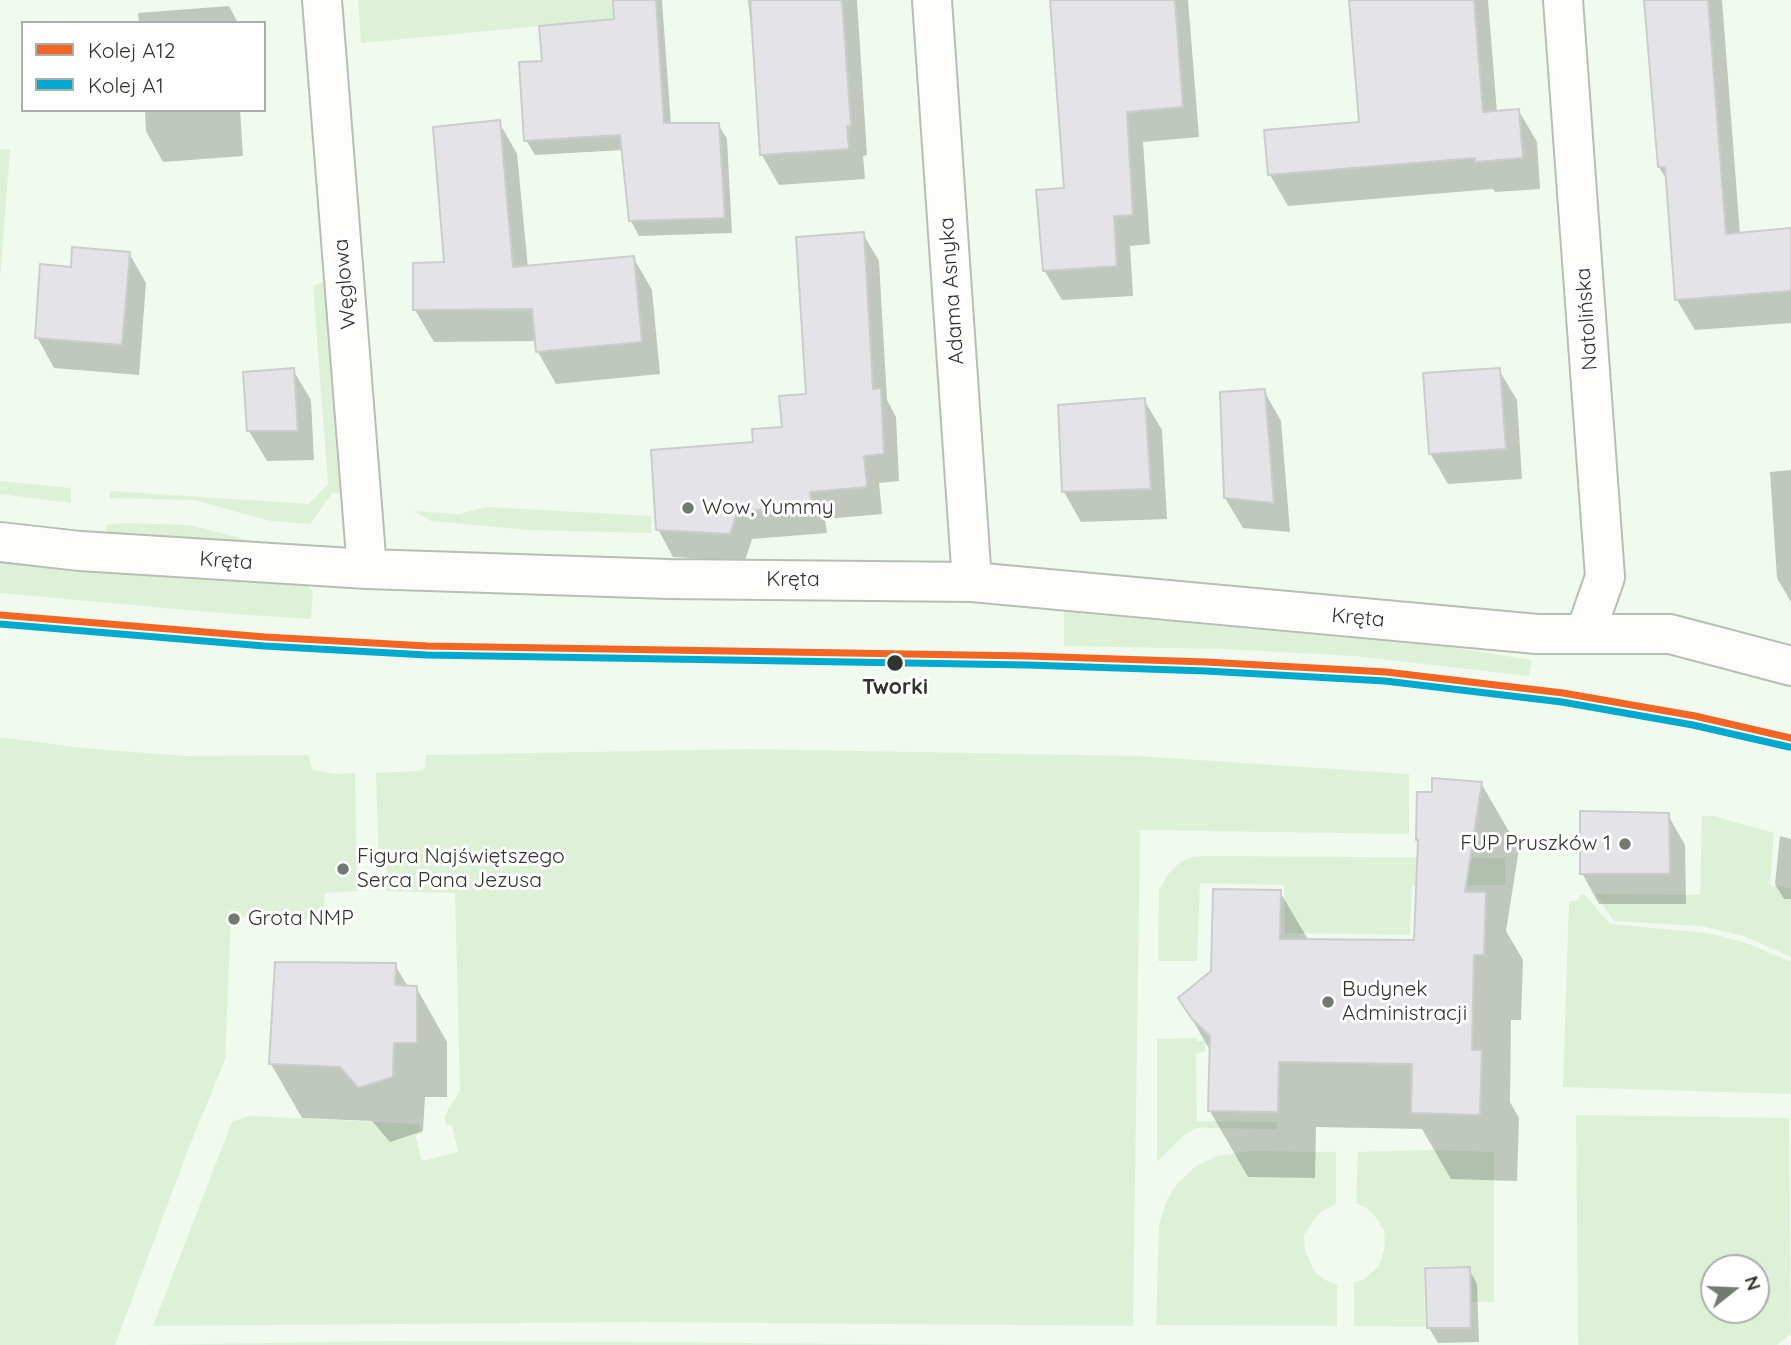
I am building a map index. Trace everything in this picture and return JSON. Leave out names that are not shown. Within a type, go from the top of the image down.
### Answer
[{"type":"street","name":"Węglowa","points":[[322,0],[367,569]]},
{"type":"street","name":"Adama Asnyka","points":[[932,0],[972,582]]},
{"type":"street","name":"Natolińska","points":[[1563,0],[1605,577],[1585,634]]},
{"type":"street","name":"Kręta","points":[[0,542],[80,551],[367,569],[669,579],[972,582],[1537,634],[1670,635],[1791,666]]},
{"type":"green space","points":[[358,0],[613,0],[614,19],[361,43]]},
{"type":"green space","points":[[0,149],[10,150],[0,279]]},
{"type":"green space","points":[[325,281],[340,493],[332,493],[310,524],[271,521],[194,500],[109,498],[110,491],[309,504],[328,484],[313,286]]},
{"type":"green space","points":[[0,481],[71,488],[71,503],[0,494]]},
{"type":"green space","points":[[487,507],[651,516],[651,533],[529,530],[431,521],[413,511],[459,514]]},
{"type":"green space","points":[[106,525],[189,525],[268,545],[111,540]]},
{"type":"green space","points":[[0,561],[148,576],[308,586],[313,592],[311,619],[0,593]]},
{"type":"green space","points":[[1064,612],[1448,647],[1532,660],[1529,676],[1354,656],[1224,649],[1064,646]]},
{"type":"green space","points":[[0,737],[82,748],[186,756],[308,755],[313,770],[336,774],[355,773],[357,891],[325,893],[322,920],[231,917],[225,1060],[191,1142],[115,1345],[0,1345]]},
{"type":"green space","points":[[748,749],[1139,756],[1409,774],[1409,834],[1140,830],[1133,1326],[643,1322],[153,1326],[232,1122],[249,1116],[419,1124],[422,1133],[415,1135],[422,1161],[458,1152],[452,1125],[447,1126],[444,1117],[460,1090],[455,893],[386,891],[387,869],[379,868],[376,773],[419,771],[425,767],[426,755]]},
{"type":"green space","points":[[1702,816],[1713,816],[1774,833],[1770,885],[1791,888],[1791,957],[1744,936],[1701,926],[1614,921],[1595,894],[1700,895]]},
{"type":"green space","points":[[1192,857],[1505,858],[1505,885],[1412,886],[1410,935],[1285,933],[1284,885],[1200,883],[1197,961],[1158,961],[1159,890],[1168,874],[1179,863]]},
{"type":"green space","points":[[1581,894],[1585,895],[1610,924],[1707,933],[1744,942],[1791,962],[1791,1094],[1563,1087],[1569,901],[1577,901]]},
{"type":"green space","points":[[1197,1038],[1197,1041],[1205,1041],[1205,1052],[1196,1053],[1197,1121],[1277,1122],[1277,1129],[1197,1128],[1184,1135],[1157,1162],[1157,1039]]},
{"type":"green space","points":[[1576,1115],[1789,1118],[1791,1334],[1777,1345],[1578,1345]]},
{"type":"green space","points":[[1252,1151],[1336,1152],[1336,1204],[1319,1213],[1304,1235],[1305,1250],[1314,1271],[1337,1285],[1337,1326],[1156,1325],[1159,1226],[1166,1202],[1176,1185],[1196,1166],[1217,1156]]},
{"type":"green space","points":[[1358,1152],[1494,1152],[1494,1302],[1472,1302],[1471,1266],[1424,1266],[1425,1327],[1354,1326],[1354,1282],[1363,1280],[1378,1267],[1385,1243],[1384,1231],[1377,1219],[1368,1209],[1356,1203]]},
{"type":"green space","points":[[390,1341],[638,1342],[969,1345],[144,1345]]},
{"type":"building","points":[[613,0],[656,0],[664,123],[719,123],[725,218],[629,221],[620,135],[524,141],[519,62],[542,61],[539,26],[614,19]]},
{"type":"building","points":[[750,0],[842,0],[851,126],[847,126],[849,149],[760,155]]},
{"type":"building","points":[[1050,0],[1175,0],[1183,107],[1127,112],[1133,215],[1114,216],[1117,266],[1043,271],[1036,190],[1064,188]]},
{"type":"building","points":[[1349,0],[1474,0],[1483,112],[1519,109],[1523,158],[1475,162],[1475,158],[1268,175],[1264,130],[1359,122]]},
{"type":"building","points":[[1644,0],[1708,0],[1726,234],[1791,228],[1791,291],[1675,300],[1665,167],[1658,167]]},
{"type":"building","points":[[500,120],[513,267],[634,256],[642,342],[536,352],[532,309],[413,310],[413,263],[444,262],[433,127]]},
{"type":"building","points":[[864,232],[873,389],[881,388],[884,454],[864,456],[867,487],[810,492],[812,505],[737,512],[730,534],[656,530],[651,450],[753,442],[752,429],[782,427],[779,396],[806,394],[796,237]]},
{"type":"building","points":[[72,247],[130,252],[122,345],[35,338],[40,264],[71,267]]},
{"type":"building","points":[[294,368],[298,431],[247,431],[243,372]]},
{"type":"building","points":[[1500,368],[1506,449],[1429,454],[1423,373]]},
{"type":"building","points":[[1265,389],[1274,503],[1224,498],[1220,392]]},
{"type":"building","points":[[1145,398],[1151,489],[1062,492],[1058,405]]},
{"type":"building","name":"Budynek Administracji","points":[[1432,778],[1482,782],[1465,892],[1486,892],[1484,955],[1474,955],[1472,1050],[1482,1050],[1480,1115],[1411,1113],[1412,1064],[1279,1062],[1278,1112],[1208,1111],[1210,1036],[1192,1019],[1178,998],[1211,971],[1213,889],[1281,890],[1280,939],[1414,940],[1417,792],[1432,792]]},
{"type":"building","name":"FUP Pruszków 1","points":[[1580,811],[1669,813],[1670,874],[1580,874]]},
{"type":"building","points":[[275,962],[396,963],[395,985],[417,986],[417,1043],[394,1043],[393,1077],[358,1088],[340,1067],[269,1064]]},
{"type":"building","points":[[1470,1267],[1471,1328],[1427,1328],[1425,1268]]},
{"type":"rail line","name":"A12","points":[[0,615],[265,637],[427,646],[1028,656],[1386,672],[1563,693],[1695,716],[1791,738]]},
{"type":"rail line","name":"A1","points":[[0,624],[264,646],[427,655],[1028,665],[1385,681],[1562,702],[1693,725],[1789,747]]},
{"type":"place","name":"Wow, Yummy","points":[[688,508]]},
{"type":"place","name":"Tworki","points":[[895,663]]},
{"type":"place","name":"FUP Pruszków 1","points":[[1625,844]]},
{"type":"place","name":"Figura Najświętszego Serca Pana Jezusa","points":[[343,869]]},
{"type":"place","name":"Grota NMP","points":[[234,919]]},
{"type":"place","name":"Budynek Administracji","points":[[1328,1002]]}]
